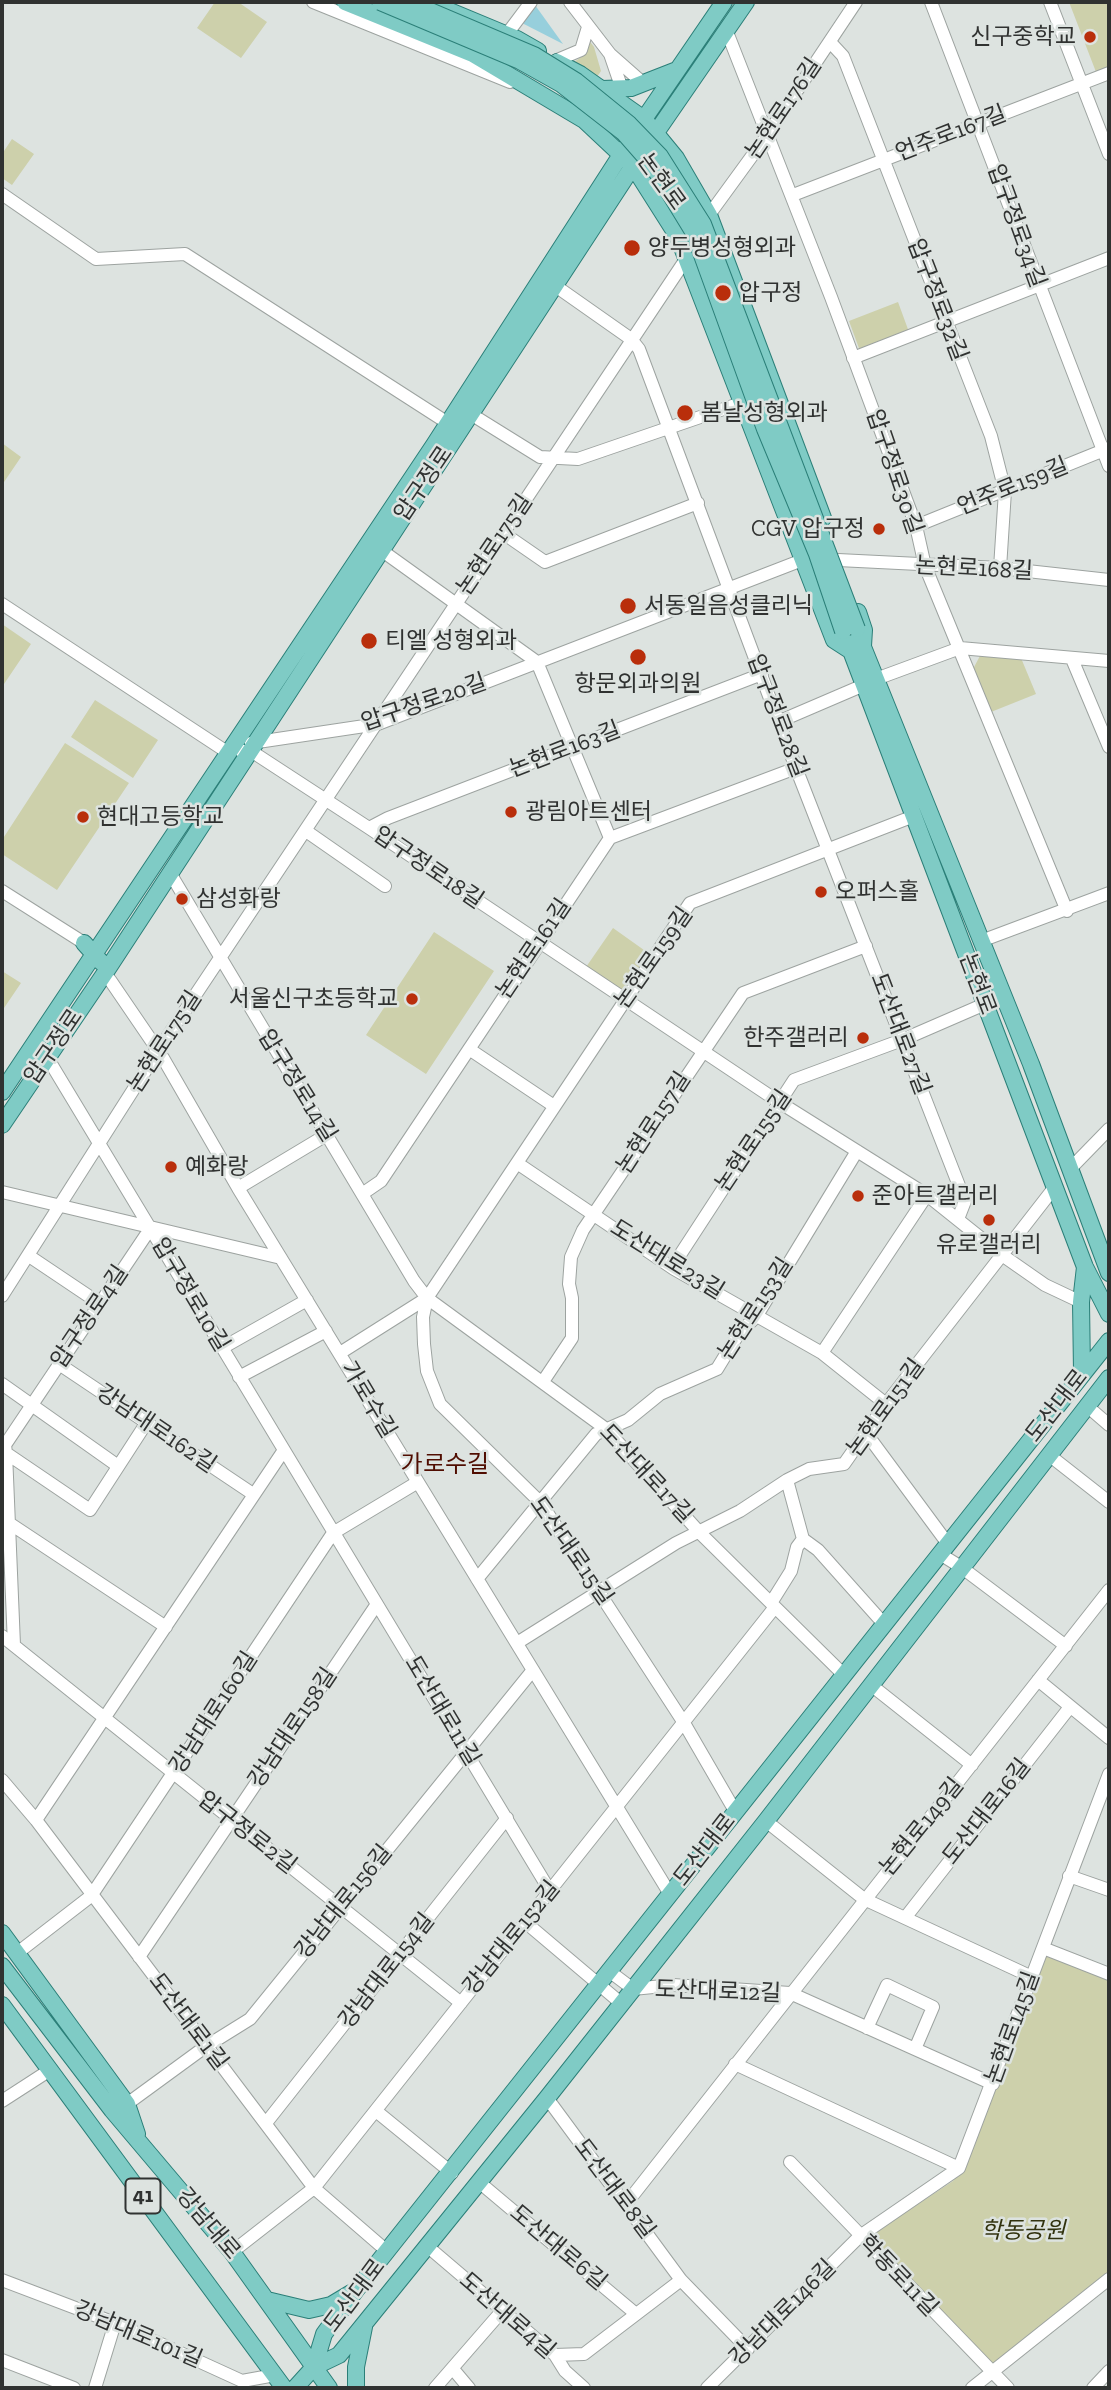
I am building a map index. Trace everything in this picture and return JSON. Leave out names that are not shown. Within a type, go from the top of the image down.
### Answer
[{"type":"main road","name":"논현로","points":[[345,2],[473,54],[584,120],[628,160],[678,237],[834,639],[857,649]]},
{"type":"main road","name":"논현로","points":[[380,2],[520,61],[561,84],[624,133],[653,166],[694,233],[765,429],[850,630]]},
{"type":"main road","name":"논현로","points":[[409,2],[534,55],[576,81],[619,115],[660,156],[703,225],[857,649],[981,941],[1108,1267]]},
{"type":"main road","name":"논현로","points":[[428,2],[513,34],[602,89],[644,119],[676,158],[711,219],[864,630],[857,649]]},
{"type":"main road","name":"압구정로","points":[[465,411],[557,288],[628,160],[644,119],[724,2]]},
{"type":"main road","name":"압구정로","points":[[2,1092],[90,949],[465,411],[628,160],[657,132],[746,2]]},
{"type":"main road","points":[[602,89],[622,89],[644,84],[677,71]]},
{"type":"main road","points":[[678,237],[690,240],[701,237],[711,219]]},
{"type":"main road","points":[[688,263],[696,250],[709,244],[723,250]]},
{"type":"main road","name":"압구정로","points":[[2,1125],[47,1057],[109,975],[170,873],[381,550],[454,427]]},
{"type":"main road","name":"논현로","points":[[870,682],[914,816],[1054,1188],[1085,1267],[1109,1314]]},
{"type":"main road","points":[[90,949],[109,975]]},
{"type":"main road","points":[[1083,1372],[1081,1302],[1085,1267]]},
{"type":"main road","name":"도산대로","points":[[314,2367],[324,2334],[356,2290],[1109,1341]]},
{"type":"main road","name":"도산대로","points":[[295,2388],[314,2367],[339,2355],[547,2098],[766,1821],[1109,1378]]},
{"type":"main road","points":[[2,1933],[127,2105],[140,2143]]},
{"type":"main road","name":"강남대로","points":[[2,1966],[140,2143],[232,2252],[329,2388]]},
{"type":"main road","name":"강남대로","points":[[2,2005],[279,2381]]},
{"type":"main road","points":[[267,2300],[312,2310],[331,2305],[356,2290]]},
{"type":"main road","points":[[356,2388],[356,2367],[364,2324]]},
{"type":"street","points":[[313,2],[472,69],[529,88]]},
{"type":"street","points":[[445,2],[513,34],[531,2]]},
{"type":"street","points":[[570,2],[610,54],[644,84]]},
{"type":"street","name":"논현로176길","points":[[711,219],[856,2]]},
{"type":"street","name":"압구정로34길","points":[[931,2],[1038,286],[1106,449],[1109,466]]},
{"type":"street","points":[[1050,2],[1109,154]]},
{"type":"street","points":[[555,61],[581,50],[588,27]]},
{"type":"street","name":"압구정로30길","points":[[727,32],[793,195],[916,526],[925,566],[1066,911]]},
{"type":"street","name":"압구정로32길","points":[[830,42],[843,56],[991,436],[1005,491],[1000,568]]},
{"type":"street","points":[[610,54],[622,89]]},
{"type":"street","name":"언주로167길","points":[[793,195],[1109,73]]},
{"type":"street","points":[[2,194],[96,259],[185,254],[454,427]]},
{"type":"street","points":[[853,358],[1109,258]]},
{"type":"street","name":"논현로175길","points":[[2,1296],[156,1054],[378,724],[631,339],[688,263]]},
{"type":"street","name":"압구정로28길","points":[[557,288],[631,339],[639,349],[829,849]]},
{"type":"street","points":[[465,411],[540,457],[578,459],[744,402]]},
{"type":"street","name":"언주로159길","points":[[916,526],[1106,449]]},
{"type":"street","points":[[503,533],[545,562],[698,503]]},
{"type":"street","points":[[381,550],[537,662],[610,838],[796,768]]},
{"type":"street","name":"압구정로20길","points":[[228,752],[378,724],[805,559]]},
{"type":"street","name":"논현로168길","points":[[838,560],[1000,568],[1109,580]]},
{"type":"street","points":[[2,604],[228,752]]},
{"type":"street","points":[[780,721],[870,682],[960,649],[1109,661]]},
{"type":"street","points":[[1072,659],[1109,747]]},
{"type":"street","name":"논현로163길","points":[[369,828],[388,818],[762,674]]},
{"type":"street","name":"압구정로18길","points":[[254,746],[326,800],[779,1102],[927,1195],[1002,1255],[1045,1285],[1081,1302]]},
{"type":"street","name":"논현로159길","points":[[340,1353],[427,1297],[690,903],[914,816]]},
{"type":"street","points":[[306,831],[385,886]]},
{"type":"street","name":"논현로161길","points":[[362,1194],[381,1181],[538,941],[610,838]]},
{"type":"street","name":"도산대로27길","points":[[829,849],[965,1202],[958,1219]]},
{"type":"street","name":"압구정로14길","points":[[170,873],[414,1281],[427,1297]]},
{"type":"street","points":[[2,891],[90,949]]},
{"type":"street","points":[[981,941],[1109,893]]},
{"type":"street","name":"논현로157길","points":[[544,1380],[572,1338],[572,1298],[569,1284],[571,1257],[583,1230],[702,1049],[743,993],[866,946]]},
{"type":"street","name":"가로수길","points":[[109,975],[155,1046],[156,1054],[163,1058],[238,1188],[670,1894]]},
{"type":"street","name":"논현로155길","points":[[674,1269],[678,1258],[794,1080],[902,1040],[985,1004]]},
{"type":"street","points":[[469,1048],[554,1106]]},
{"type":"street","name":"압구정로10길","points":[[47,1057],[333,1533]]},
{"type":"street","points":[[1070,1169],[1109,1129]]},
{"type":"street","points":[[238,1188],[328,1134]]},
{"type":"street","name":"논현로153길","points":[[478,1579],[596,1434],[628,1420],[660,1394],[717,1369],[739,1333],[756,1317],[857,1151]]},
{"type":"street","name":"도산대로23길","points":[[517,1163],[674,1269],[822,1353],[886,1404]]},
{"type":"street","name":"논현로151길","points":[[517,1643],[676,1544],[700,1533],[787,1480],[809,1469],[844,1464],[886,1404],[1054,1188]]},
{"type":"street","points":[[2,1192],[281,1258]]},
{"type":"street","points":[[822,1353],[927,1195]]},
{"type":"street","name":"압구정로4길","points":[[4,1447],[150,1229]]},
{"type":"street","points":[[29,1256],[99,1303]]},
{"type":"street","name":"도산대로17길","points":[[427,1297],[544,1380],[606,1429],[700,1533],[844,1675]]},
{"type":"street","name":"도산대로15길","points":[[427,1297],[423,1317],[425,1358],[431,1387],[440,1404],[541,1503],[684,1723],[735,1811]]},
{"type":"street","points":[[222,1348],[307,1300]]},
{"type":"street","points":[[239,1377],[326,1331]]},
{"type":"street","name":"강남대로162길","points":[[59,1364],[253,1494]]},
{"type":"street","points":[[2,1384],[118,1466]]},
{"type":"street","points":[[1087,1406],[1109,1425]]},
{"type":"street","points":[[4,1447],[90,1510],[147,1422]]},
{"type":"street","points":[[866,1433],[944,1549],[961,1567],[1066,1646]]},
{"type":"street","points":[[4,1447],[14,1645]]},
{"type":"street","points":[[36,1820],[284,1450]]},
{"type":"street","points":[[1049,1455],[1109,1502]]},
{"type":"street","points":[[787,1480],[803,1539],[818,1550],[884,1624]]},
{"type":"street","name":"강남대로160길","points":[[16,1954],[91,1896],[333,1533],[418,1482]]},
{"type":"street","points":[[9,1523],[166,1627]]},
{"type":"street","name":"도산대로11길","points":[[333,1533],[550,1891]]},
{"type":"street","name":"강남대로152길","points":[[232,2252],[314,2188],[376,2112],[618,1808],[773,1605],[791,1571],[797,1547],[803,1539]]},
{"type":"street","name":"논현로149길","points":[[626,2204],[1109,1590]]},
{"type":"street","name":"강남대로158길","points":[[139,1957],[377,1604]]},
{"type":"street","name":"압구정로2길","points":[[2,1636],[173,1776],[461,2003]]},
{"type":"street","name":"강남대로156길","points":[[127,2105],[205,2047],[250,2020],[340,1905],[533,1670]]},
{"type":"street","points":[[1038,1680],[1109,1738]]},
{"type":"street","points":[[871,1685],[972,1765]]},
{"type":"street","name":"도산대로16길","points":[[905,1918],[1070,1707]]},
{"type":"street","name":"논현로145길","points":[[959,2168],[1109,1774]]},
{"type":"street","name":"도산대로1길","points":[[2,1780],[36,1820],[314,2188],[388,2252]]},
{"type":"street","name":"강남대로154길","points":[[266,2123],[507,1818]]},
{"type":"street","points":[[766,1821],[864,1899],[1032,1977]]},
{"type":"street","points":[[1069,1876],[1109,1890]]},
{"type":"street","points":[[525,1922],[622,2004]]},
{"type":"street","points":[[1043,1948],[1109,1973]]},
{"type":"street","name":"도산대로12길","points":[[609,1972],[633,1989],[673,1985],[790,1993],[993,2084]]},
{"type":"street","points":[[867,2028],[887,1985],[933,2007],[915,2049]]},
{"type":"street","points":[[735,2064],[959,2168]]},
{"type":"street","points":[[2,2101],[50,2070]]},
{"type":"street","name":"도산대로8길","points":[[547,2098],[681,2280],[748,2349]]},
{"type":"street","points":[[376,2112],[452,2172]]},
{"type":"street","name":"학동로11길","points":[[790,2162],[1008,2388]]},
{"type":"street","points":[[860,2236],[959,2168]]},
{"type":"street","name":"도산대로6길","points":[[479,2182],[636,2314]]},
{"type":"street","name":"강남대로146길","points":[[706,2388],[860,2236]]},
{"type":"street","name":"도산대로4길","points":[[427,2246],[555,2355],[584,2388]]},
{"type":"street","points":[[972,2388],[1109,2279]]},
{"type":"street","name":"강남대로101길","points":[[2,2280],[115,2323],[242,2381],[279,2381]]},
{"type":"street","points":[[555,2355],[584,2354],[681,2280]]},
{"type":"street","points":[[435,2388],[502,2311]]},
{"type":"street","points":[[94,2388],[115,2323]]},
{"type":"street","points":[[2,2360],[74,2388]]},
{"type":"street","points":[[453,2369],[469,2388]]},
{"type":"street","points":[[1093,2388],[1109,2371]]},
{"type":"green space","points":[[215,2],[238,2],[267,22],[241,58],[197,28]]},
{"type":"green space","name":"신구중학교","points":[[1069,2],[1109,2],[1109,67],[1096,72]]},
{"type":"green space","points":[[588,39],[594,47],[601,71],[597,77],[574,62],[583,56]]},
{"type":"green space","points":[[12,139],[34,154],[12,185],[2,178],[2,154]]},
{"type":"green space","points":[[898,302],[909,332],[860,351],[849,321]]},
{"type":"green space","points":[[2,443],[21,457],[2,485]]},
{"type":"green space","points":[[2,624],[31,644],[2,687]]},
{"type":"green space","points":[[981,654],[1021,658],[1036,694],[991,712],[973,669]]},
{"type":"green space","points":[[95,700],[158,740],[133,778],[71,737]]},
{"type":"green space","points":[[65,743],[129,783],[57,890],[2,854],[2,840]]},
{"type":"green space","points":[[613,928],[651,955],[622,996],[584,970]]},
{"type":"green space","points":[[434,932],[494,971],[426,1074],[366,1035]]},
{"type":"green space","points":[[2,971],[21,983],[2,1011]]},
{"type":"green space","name":"학동공원","points":[[1044,1953],[1109,1980],[1109,2272],[994,2365],[868,2237],[953,2181],[971,2152]]},
{"type":"water","points":[[535,5],[563,44],[522,23]]},
{"type":"place","name":"신구중학교","points":[[1090,37]]},
{"type":"place","name":"양두병성형외과","points":[[632,248]]},
{"type":"place","name":"압구정","points":[[723,293]]},
{"type":"place","name":"봄날성형외과","points":[[685,413]]},
{"type":"place","name":"CGV 압구정","points":[[879,529]]},
{"type":"place","name":"서동일음성클리닉","points":[[628,606]]},
{"type":"place","name":"티엘 성형외과","points":[[369,641]]},
{"type":"place","name":"항문외과의원","points":[[638,657]]},
{"type":"place","name":"광림아트센터","points":[[511,812]]},
{"type":"place","name":"현대고등학교","points":[[83,817]]},
{"type":"place","name":"오퍼스홀","points":[[821,892]]},
{"type":"place","name":"삼성화랑","points":[[182,899]]},
{"type":"place","name":"서울신구초등학교","points":[[412,999]]},
{"type":"place","name":"한주갤러리","points":[[863,1038]]},
{"type":"place","name":"예화랑","points":[[171,1167]]},
{"type":"place","name":"준아트갤러리","points":[[858,1196]]},
{"type":"place","name":"유로갤러리","points":[[989,1220]]},
{"type":"district","name":"가로수길","points":[[445,1465]]}]
